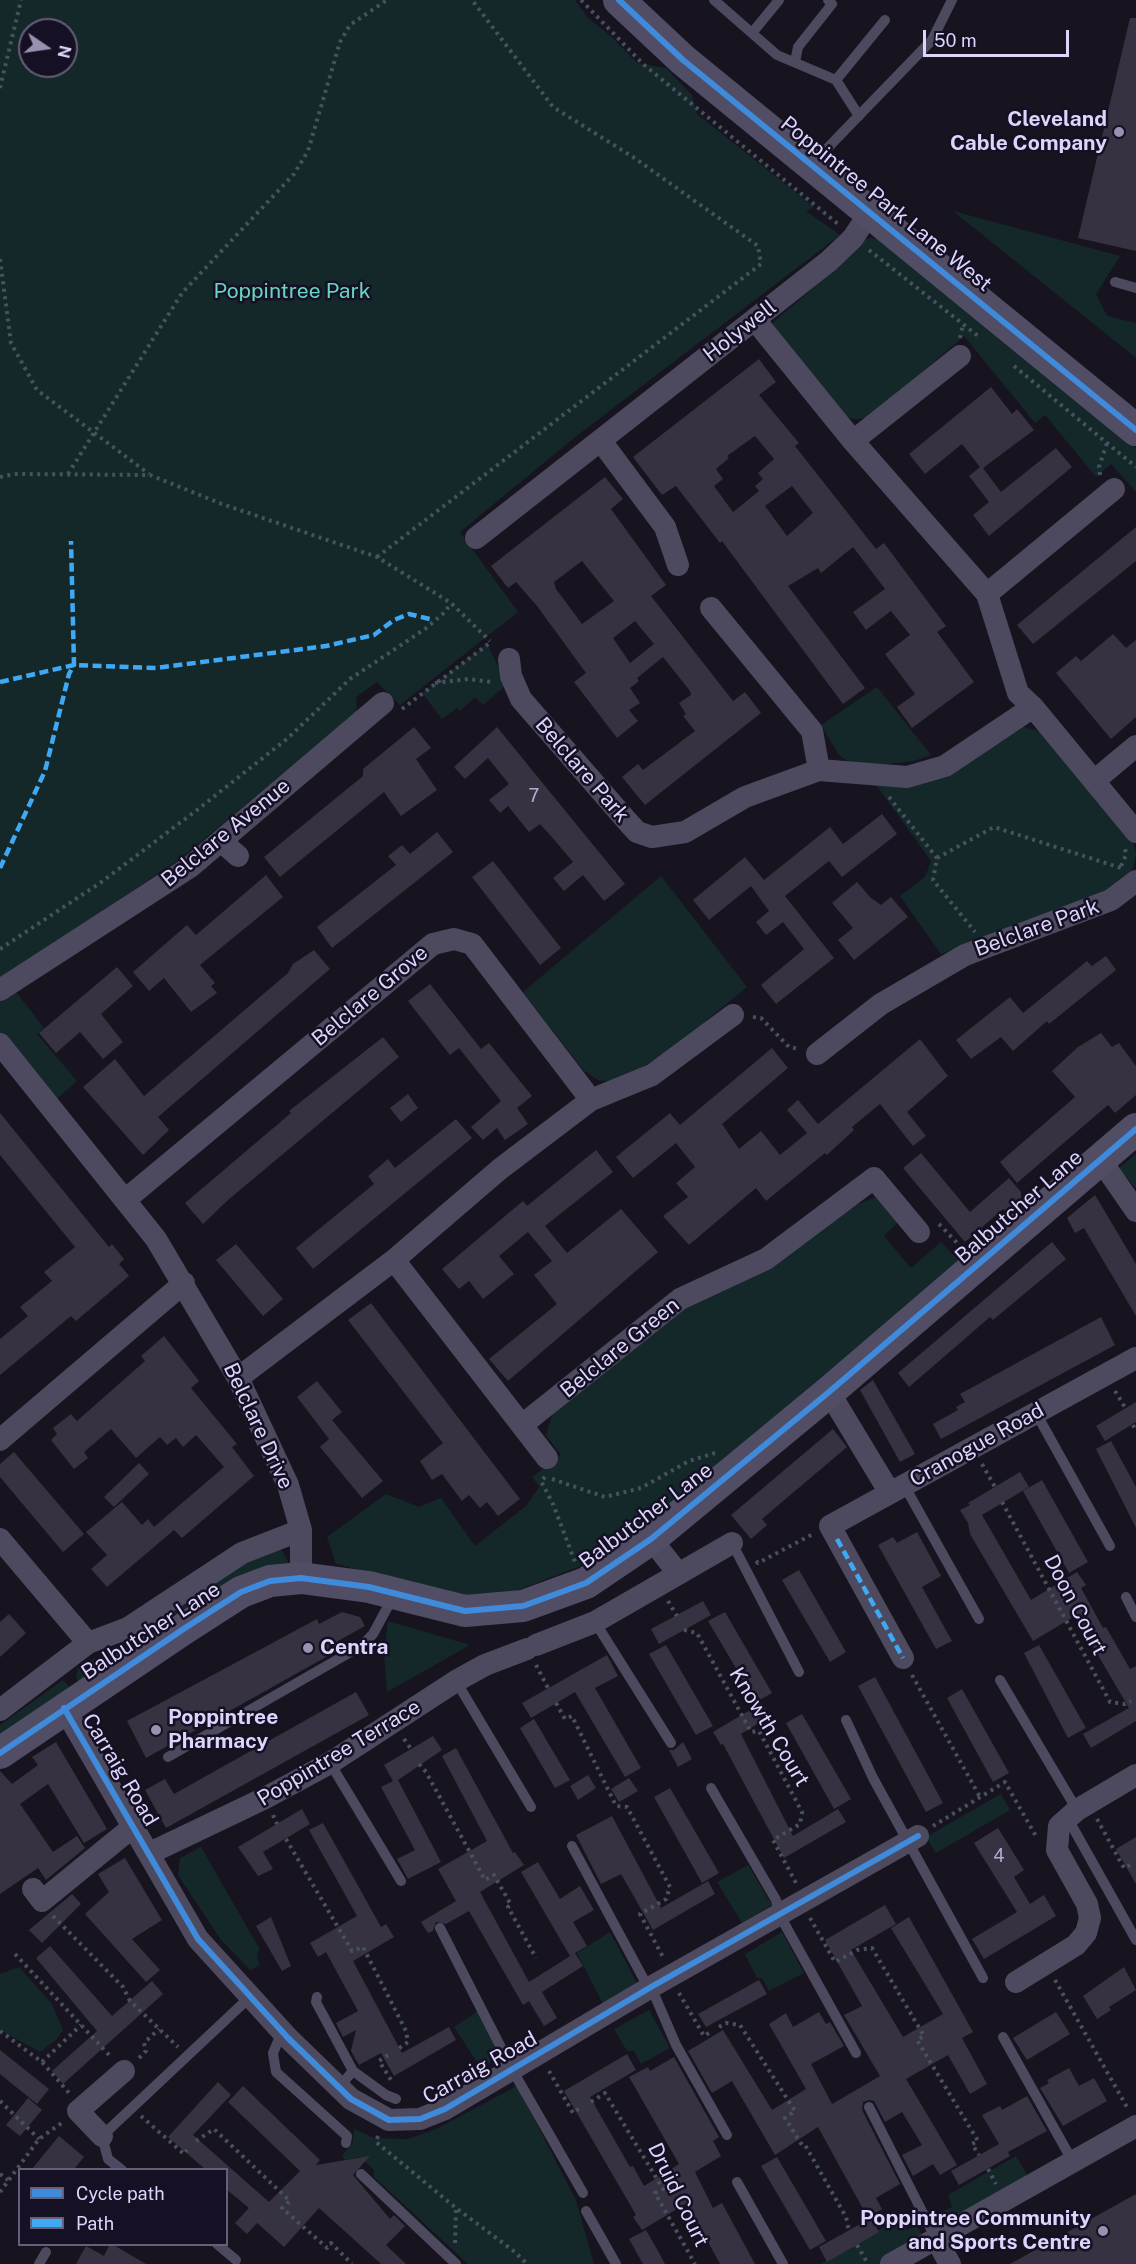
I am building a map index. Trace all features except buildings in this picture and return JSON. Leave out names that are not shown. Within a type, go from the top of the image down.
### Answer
[{"type":"street","name":"Poppintree Park Lane West","points":[[619,0],[683,60],[812,165],[862,225],[1136,430]]},
{"type":"street","name":"Holywell","points":[[476,538],[829,261],[862,225]]},
{"type":"street","points":[[755,320],[853,441],[987,594],[1018,693],[1033,707],[1094,781],[1130,839]]},
{"type":"street","points":[[853,441],[960,357]]},
{"type":"street","points":[[601,441],[665,527],[678,565]]},
{"type":"street","points":[[987,594],[1109,493]]},
{"type":"street","points":[[711,608],[812,731],[819,770]]},
{"type":"street","name":"Belclare Park","points":[[509,659],[514,683],[521,699],[637,832],[652,837],[685,832],[745,797],[819,770],[907,777],[945,766],[1033,707]]},
{"type":"street","name":"Belclare Avenue","points":[[0,990],[190,867],[383,703]]},
{"type":"street","points":[[1094,781],[1136,746]]},
{"type":"street","points":[[221,841],[238,856]]},
{"type":"street","name":"Belclare Park","points":[[817,1054],[881,1004],[965,955],[983,936],[1111,900],[1125,874]]},
{"type":"street","name":"Belclare Grove","points":[[125,1200],[433,944],[454,939],[472,944],[591,1100]]},
{"type":"street","points":[[238,1378],[394,1260],[505,1166],[591,1100],[652,1075],[733,1014]]},
{"type":"street","name":"Belclare Drive","points":[[0,1044],[156,1239],[238,1378],[288,1485],[301,1530],[301,1578]]},
{"type":"street","name":"Balbutcher Lane","points":[[0,1753],[64,1708],[241,1592],[270,1581],[301,1578],[369,1587],[465,1611],[523,1606],[586,1583],[651,1539],[829,1392],[1136,1129]]},
{"type":"street","points":[[1100,1159],[1136,1211]]},
{"type":"street","name":"Belclare Green","points":[[522,1425],[680,1299],[766,1259],[874,1178],[919,1232]]},
{"type":"street","points":[[394,1260],[522,1425],[546,1467]]},
{"type":"street","points":[[0,1440],[184,1283]]},
{"type":"street","name":"Cranogue Road","points":[[834,1532],[897,1489],[1136,1358]]},
{"type":"street","points":[[829,1392],[897,1489]]},
{"type":"street","points":[[0,1710],[88,1643],[128,1628],[242,1554],[301,1530]]},
{"type":"street","points":[[834,1532],[903,1658]]},
{"type":"street","points":[[0,1539],[88,1643]]},
{"type":"street","points":[[651,1539],[678,1573]]},
{"type":"street","name":"Poppintree Terrace","points":[[150,1853],[265,1798],[330,1763],[456,1681],[485,1665],[596,1622],[732,1542]]},
{"type":"street","name":"Carraig Road","points":[[64,1708],[198,1939],[282,2031],[346,2079],[351,2098],[388,2107],[389,2120],[420,2119],[445,2109],[913,1838]]},
{"type":"street","points":[[1016,1982],[1076,1945],[1086,1933],[1090,1918],[1087,1904],[1057,1850],[1072,1815],[1136,1775]]},
{"type":"street","points":[[37,1895],[134,1826]]},
{"type":"street","points":[[102,2136],[80,2109],[124,2071]]},
{"type":"street","points":[[891,2264],[1073,2162],[1133,2120]]},
{"type":"street","points":[[936,2239],[950,2264]]},
{"type":"lane","points":[[715,0],[777,55],[836,80],[859,116]]},
{"type":"lane","points":[[752,33],[779,0]]},
{"type":"lane","points":[[795,63],[798,47],[832,4],[828,0]]},
{"type":"lane","points":[[812,165],[932,40],[952,0]]},
{"type":"lane","points":[[836,80],[885,20]]},
{"type":"lane","points":[[1115,282],[1136,288]]},
{"type":"lane","points":[[1036,1413],[1110,1546]]},
{"type":"lane","points":[[897,1489],[979,1619]]},
{"type":"lane","points":[[732,1542],[799,1672]]},
{"type":"lane","points":[[168,1757],[361,1646],[373,1634],[395,1593]]},
{"type":"lane","points":[[1126,1597],[1136,1617]]},
{"type":"lane","points":[[596,1622],[671,1743]]},
{"type":"lane","points":[[1000,1680],[1072,1815],[1072,1826],[1136,1940]]},
{"type":"lane","points":[[456,1681],[531,1807]]},
{"type":"lane","points":[[846,1720],[873,1778],[913,1838],[983,1978]]},
{"type":"lane","points":[[330,1763],[401,1881]]},
{"type":"lane","points":[[711,1788],[776,1900],[780,1914],[856,2053]]},
{"type":"lane","points":[[572,1846],[661,1982],[676,2045],[727,2135]]},
{"type":"lane","points":[[440,1928],[513,2071],[583,2193]]},
{"type":"lane","points":[[121,2168],[108,2159],[102,2136],[251,1996]]},
{"type":"lane","points":[[317,1997],[316,2002],[346,2079]]},
{"type":"lane","points":[[282,2031],[273,2053],[276,2072],[347,2136],[346,2144]]},
{"type":"lane","points":[[1003,2037],[1073,2162]]},
{"type":"lane","points":[[869,2108],[936,2239]]},
{"type":"lane","points":[[361,2174],[453,2262]]},
{"type":"lane","points":[[737,2182],[783,2264]]},
{"type":"lane","points":[[586,2211],[616,2264]]},
{"type":"lane","points":[[219,2246],[236,2260]]},
{"type":"lane","points":[[39,2264],[46,2252]]},
{"type":"path","points":[[0,88],[21,0]]},
{"type":"path","points":[[69,474],[182,293],[294,174],[308,151],[340,42],[350,25],[387,0]]},
{"type":"path","points":[[377,557],[761,264],[758,246],[633,158],[553,107],[472,0]]},
{"type":"path","points":[[581,0],[643,64],[862,225],[986,342]]},
{"type":"path","points":[[0,259],[11,344],[37,390],[150,475],[222,504],[377,557],[451,603],[509,659]]},
{"type":"path","points":[[1012,364],[1136,466]]},
{"type":"path","points":[[1107,442],[1099,467],[1109,493]]},
{"type":"path","points":[[0,477],[14,474],[150,475]]},
{"type":"path","points":[[0,949],[100,883],[197,810],[288,738],[350,679],[425,628],[445,612],[451,603]]},
{"type":"path","points":[[383,703],[394,715],[490,641]]},
{"type":"path","points":[[434,684],[483,679],[497,683],[506,691],[514,683]]},
{"type":"path","points":[[895,791],[885,792],[937,858],[933,880],[983,936]]},
{"type":"path","points":[[937,858],[994,827],[1125,874],[1130,839]]},
{"type":"path","points":[[733,1014],[761,1018],[789,1047],[817,1054]]},
{"type":"path","points":[[919,1232],[935,1220],[979,1265]]},
{"type":"path","points":[[1133,1425],[1136,1431]]},
{"type":"path","points":[[577,1569],[553,1504],[541,1481],[546,1467],[605,1497],[641,1488],[689,1461],[712,1453],[723,1453]]},
{"type":"path","points":[[732,1542],[758,1563],[834,1532]]},
{"type":"path","points":[[903,1658],[980,1797]]},
{"type":"path","points":[[556,1703],[565,1719],[572,1716],[616,1806],[627,1807],[670,1887],[666,1899],[640,1914],[661,1982],[704,2036],[709,2033]]},
{"type":"path","points":[[419,1764],[426,1772],[485,1880],[494,1875],[512,1905],[508,1907],[536,1958]]},
{"type":"path","points":[[913,1838],[1005,1782],[1037,1838],[1072,1815],[1125,1868],[1130,1865]]},
{"type":"path","points":[[286,1839],[352,1951],[363,1947],[406,2031],[408,2042],[398,2049]]},
{"type":"path","points":[[37,1895],[123,1987],[130,2001],[186,2055]]},
{"type":"path","points":[[803,1901],[836,1962],[857,1950],[872,1948],[924,2036],[917,2040],[978,2141],[972,2144],[979,2155]]},
{"type":"path","points":[[15,1954],[124,2071],[146,2051],[144,2043],[159,2029]]},
{"type":"path","points":[[1046,1964],[1133,2120]]},
{"type":"path","points":[[719,2027],[726,2023],[740,2025],[795,2111],[785,2118],[802,2145],[805,2145],[846,2217],[849,2231]]},
{"type":"path","points":[[42,2062],[81,2025]]},
{"type":"path","points":[[0,2031],[42,2062],[80,2109],[39,2139],[0,2192]]},
{"type":"path","points":[[539,2055],[573,2113],[580,2108]]},
{"type":"path","points":[[0,2101],[39,2139]]},
{"type":"path","points":[[132,2107],[184,2154],[187,2150]]},
{"type":"path","points":[[388,2107],[376,2142],[527,2264]]},
{"type":"path","points":[[196,2141],[214,2129],[290,2200],[282,2208],[327,2248],[331,2243],[352,2264]]},
{"type":"path","points":[[0,2174],[8,2180]]},
{"type":"path","points":[[453,2262],[456,2208]]},
{"type":"path","points":[[857,2245],[868,2264]]},
{"type":"green space","name":"Poppintree Park","points":[[0,0],[575,0],[588,18],[612,37],[637,63],[666,68],[692,95],[697,114],[814,207],[806,211],[840,235],[574,438],[460,532],[518,612],[400,705],[377,682],[356,697],[357,712],[180,859],[0,979]]},
{"type":"green space","points":[[953,211],[1120,256],[1096,294],[1107,316],[1136,323],[1136,358]]},
{"type":"green space","points":[[879,239],[1136,448],[1136,492],[1111,464],[1096,477],[1045,415],[1035,423],[964,336],[870,417],[847,418],[770,325],[841,264],[862,240]]},
{"type":"green space","points":[[487,644],[507,684],[483,705],[475,697],[460,711],[457,708],[442,719],[422,693]]},
{"type":"green space","points":[[877,687],[931,755],[914,761],[872,766],[852,764],[839,755],[821,725]]},
{"type":"green space","points":[[1018,725],[1041,732],[1133,843],[1136,853],[1134,865],[1130,875],[1121,882],[1082,904],[941,954],[900,896],[925,877],[931,861],[877,786],[927,780]]},
{"type":"green space","points":[[661,876],[747,987],[707,1020],[704,1027],[634,1073],[613,1082],[598,1080],[583,1070],[523,992]]},
{"type":"green space","points":[[10,984],[44,1028],[37,1034],[77,1081],[51,1104],[0,1043],[0,991]]},
{"type":"green space","points":[[1136,1154],[1136,1189],[1119,1168]]},
{"type":"green space","points":[[878,1196],[900,1220],[884,1236],[911,1268],[941,1242],[961,1263],[646,1524],[578,1567],[510,1593],[470,1597],[336,1564],[327,1537],[386,1494],[419,1507],[441,1498],[475,1546],[526,1506],[539,1487],[542,1490],[532,1477],[561,1455],[546,1435],[553,1412],[695,1300],[763,1268],[857,1205]]},
{"type":"green space","points":[[280,1547],[288,1562],[284,1571],[82,1687],[76,1677],[79,1664],[100,1657],[267,1549]]},
{"type":"green space","points":[[388,1620],[470,1645],[387,1692],[384,1654]]},
{"type":"green space","points":[[63,1680],[72,1690],[0,1738],[0,1725]]},
{"type":"green space","points":[[1001,1794],[1010,1810],[936,1853],[926,1837]]},
{"type":"green space","points":[[201,1847],[259,1948],[257,1958],[260,1965],[250,1970],[221,1940],[178,1875],[180,1858]]},
{"type":"green space","points":[[748,1865],[772,1905],[742,1923],[717,1882]]},
{"type":"green space","points":[[610,1932],[638,1985],[604,2006],[577,1953]]},
{"type":"green space","points":[[782,1932],[804,1973],[769,1991],[762,1978],[757,1978],[745,1954]]},
{"type":"green space","points":[[19,1967],[52,2004],[63,2030],[56,2040],[40,2052],[0,2030],[0,1974]]},
{"type":"green space","points":[[649,2010],[670,2048],[641,2064],[634,2051],[627,2051],[614,2029]]},
{"type":"green space","points":[[478,2011],[505,2053],[481,2068],[454,2027]]},
{"type":"green space","points":[[517,2086],[576,2200],[594,2264],[468,2264],[374,2177],[374,2170],[360,2157],[345,2160],[342,2155],[352,2145],[354,2129],[374,2138],[408,2139],[436,2129]]},
{"type":"green space","points":[[1016,2156],[1029,2178],[949,2224],[942,2212],[952,2207],[948,2195]]},
{"type":"green space","points":[[901,2217],[907,2230],[917,2226],[924,2239],[879,2264],[820,2264]]},
{"type":"marked path","points":[[0,868],[45,771],[69,674],[74,665],[71,541]]},
{"type":"marked path","points":[[0,682],[74,665],[156,668],[326,646],[374,635],[394,620],[409,614],[434,620]]},
{"type":"marked path","points":[[837,1539],[903,1658]]},
{"type":"cycle path","points":[[619,0],[683,60],[1136,430]]},
{"type":"cycle path","points":[[0,1753],[241,1592],[270,1581],[301,1578],[369,1587],[465,1611],[523,1606],[586,1583],[651,1539],[829,1392],[1136,1129]]},
{"type":"cycle path","points":[[64,1708],[198,1939],[288,2038],[351,2099],[389,2120],[420,2119],[445,2109],[651,1987],[918,1836]]},
{"type":"place","name":"Cleveland Cable Company","points":[[1119,132]]},
{"type":"place","name":"Centra","points":[[308,1648]]},
{"type":"place","name":"Poppintree Pharmacy","points":[[156,1730]]},
{"type":"place","name":"Poppintree Community and Sports Centre","points":[[1103,2231]]}]
